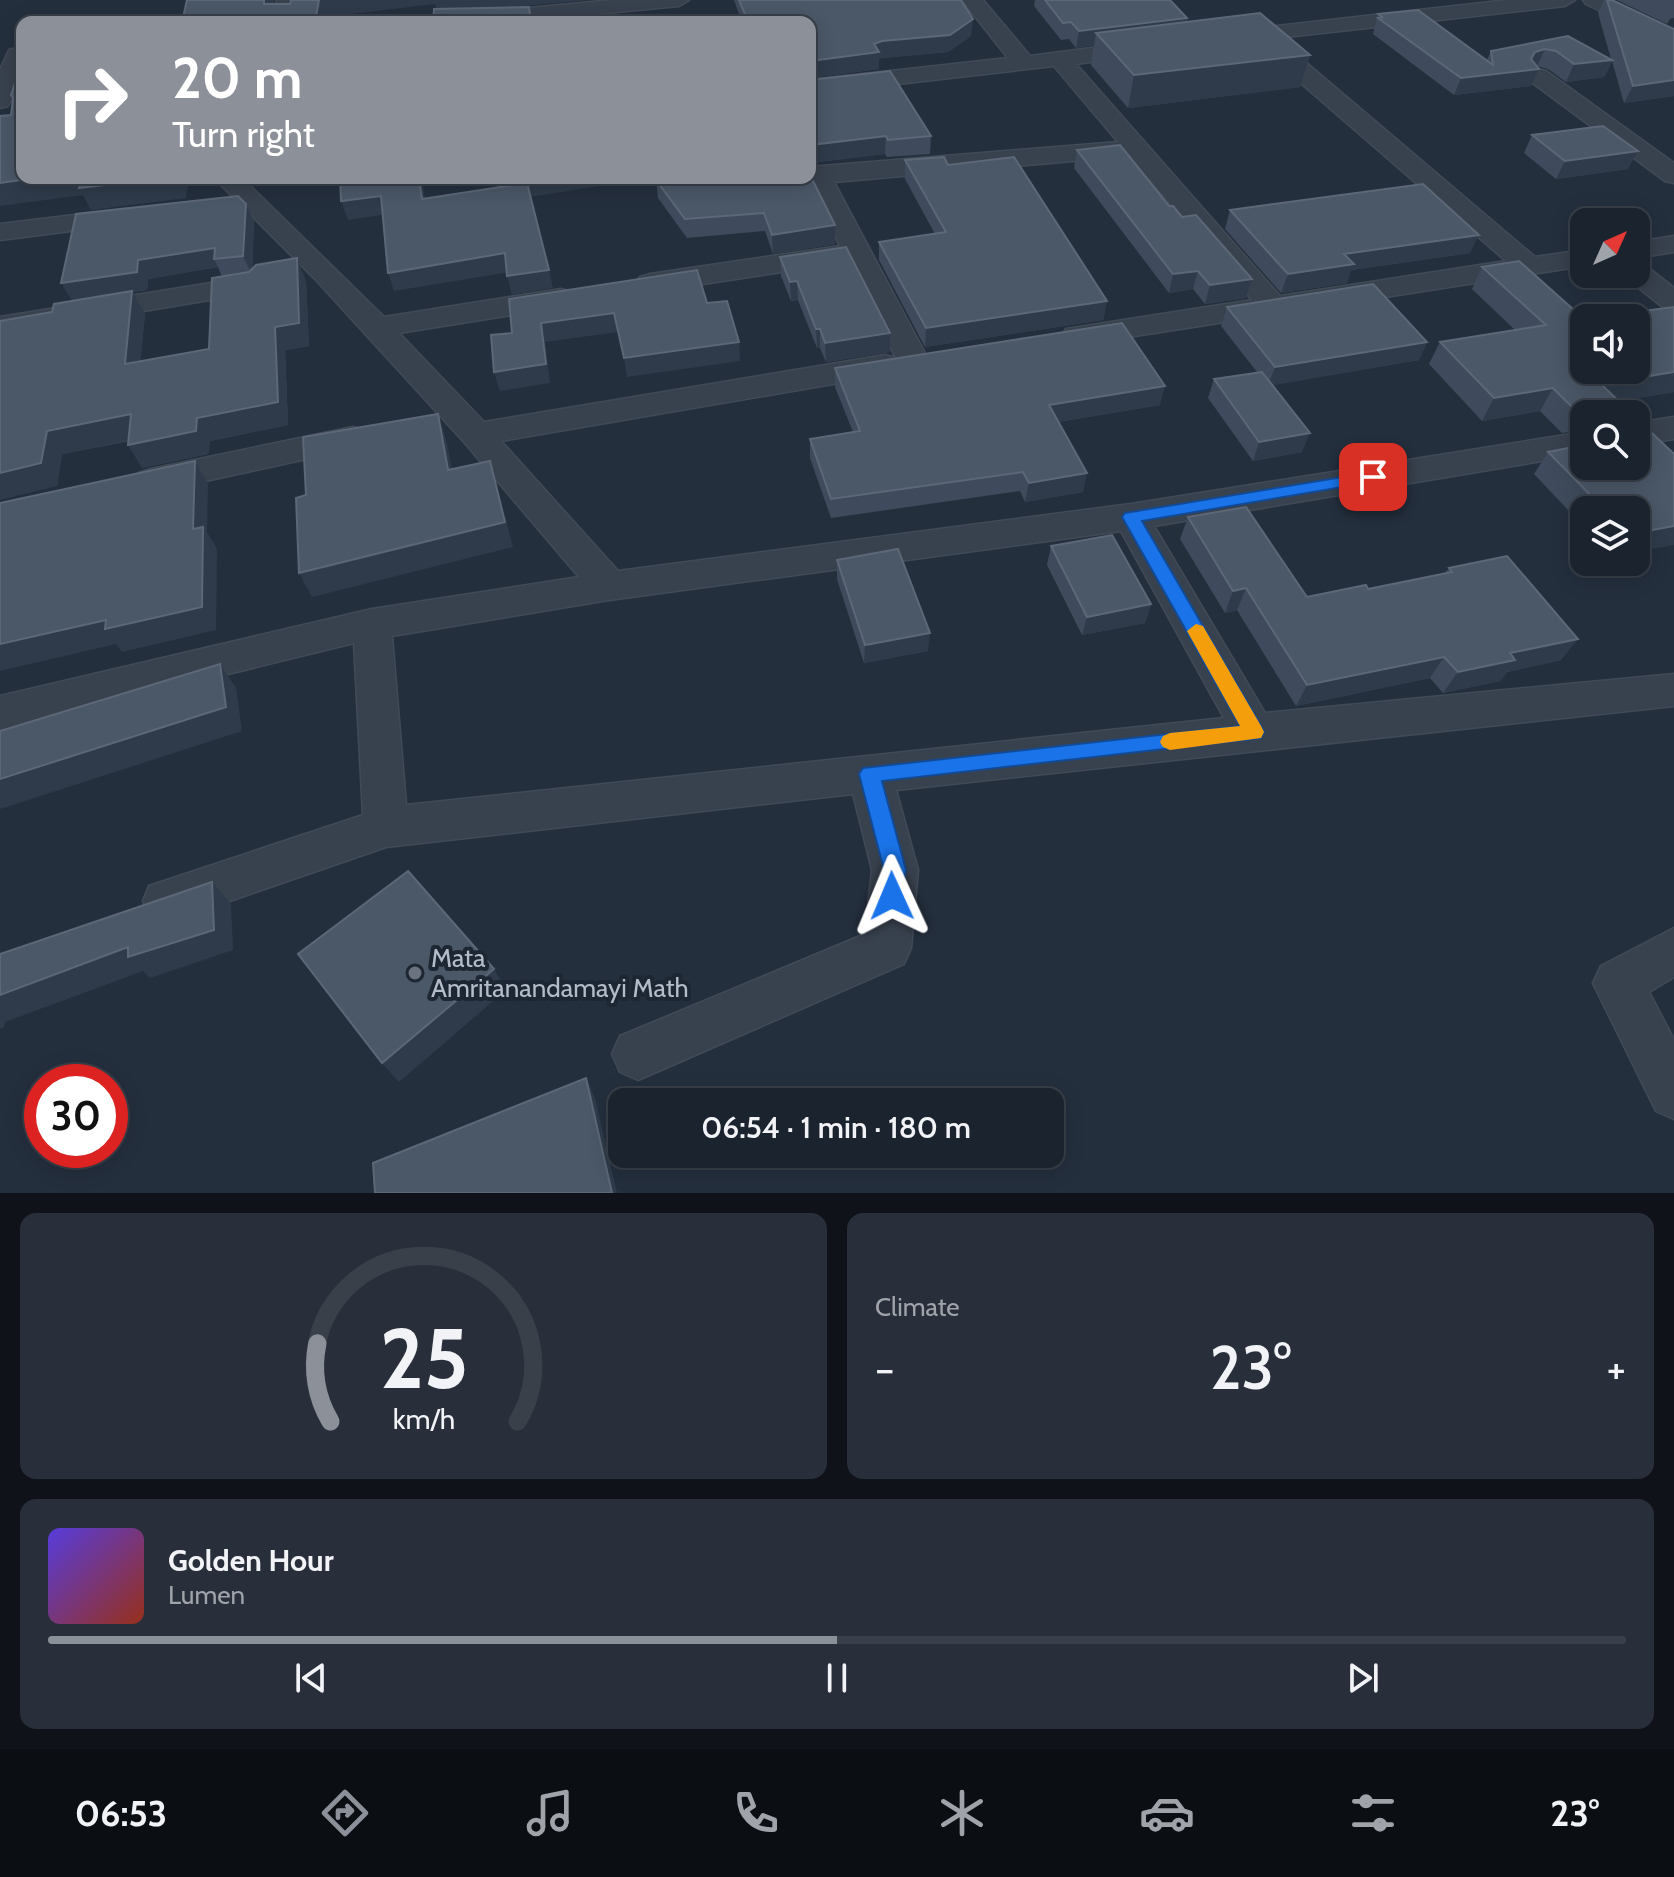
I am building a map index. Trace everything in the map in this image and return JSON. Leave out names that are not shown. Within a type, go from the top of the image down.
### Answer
[{"type":"street","points":[[472,16],[506,8],[679,0]]},
{"type":"street","points":[[972,0],[1024,63]]},
{"type":"street","points":[[1227,37],[1565,0]]},
{"type":"street","points":[[1593,0],[1674,39]]},
{"type":"street","points":[[1258,34],[1528,266]]},
{"type":"street","points":[[816,86],[1166,45]]},
{"type":"street","points":[[0,101],[13,56]]},
{"type":"street","points":[[1060,59],[1273,306]]},
{"type":"street","points":[[1538,76],[1674,175]]},
{"type":"street","points":[[816,176],[1136,147]]},
{"type":"street","points":[[454,424],[929,358],[857,252],[816,180]]},
{"type":"street","points":[[233,184],[326,274],[454,424],[609,586]]},
{"type":"street","points":[[0,232],[152,213]]},
{"type":"street","points":[[1650,248],[1674,244]]},
{"type":"street","points":[[626,287],[857,252]]},
{"type":"street","points":[[1054,339],[1570,260]]},
{"type":"street","points":[[1650,283],[1674,302]]},
{"type":"street","points":[[0,326],[248,286]]},
{"type":"street","points":[[375,328],[594,292]]},
{"type":"street","points":[[1650,432],[1674,428]]},
{"type":"street","points":[[122,487],[381,432]]},
{"type":"street","points":[[0,713],[372,624],[609,586],[1131,517],[1570,445]]},
{"type":"street","points":[[1131,517],[1254,732]]},
{"type":"street","points":[[372,624],[386,827]]},
{"type":"street","points":[[134,912],[386,827],[1254,732],[1670,698]]},
{"type":"street","points":[[638,1054],[887,948],[895,870],[870,774]]},
{"type":"street","points":[[1674,951],[1618,983],[1674,1093]]},
{"type":"building","points":[[187,0],[264,0],[264,4],[290,4],[291,0],[319,0],[316,16],[183,16]]},
{"type":"building","points":[[739,0],[961,0],[973,19],[950,35],[882,41],[874,44],[879,52],[816,60],[816,16],[746,16]]},
{"type":"building","points":[[1045,0],[1170,0],[1187,18],[1079,31],[1071,22],[1063,23]]},
{"type":"building","points":[[1607,0],[1674,29],[1674,80],[1633,86]]},
{"type":"building","points":[[529,7],[530,16],[433,16],[434,9]]},
{"type":"building","points":[[1418,10],[1493,65],[1491,51],[1568,36],[1612,60],[1574,64],[1556,51],[1545,49],[1535,52],[1531,59],[1539,69],[1461,78],[1378,18],[1382,17],[1378,14]]},
{"type":"building","points":[[1260,13],[1310,55],[1134,75],[1096,33]]},
{"type":"building","points":[[890,71],[931,136],[888,140],[886,136],[816,144],[816,79]]},
{"type":"building","points":[[16,80],[16,181],[0,183],[0,116],[11,115],[11,95]]},
{"type":"building","points":[[1603,126],[1638,151],[1565,161],[1532,135]]},
{"type":"building","points":[[1120,145],[1169,206],[1173,206],[1182,217],[1196,215],[1252,279],[1210,285],[1198,271],[1173,274],[1077,150]]},
{"type":"building","points":[[944,157],[948,165],[1014,157],[1107,301],[926,328],[879,242],[946,232],[905,160]]},
{"type":"building","points":[[80,184],[113,184],[79,188]]},
{"type":"building","points":[[340,184],[420,184],[422,199],[527,184],[549,270],[507,276],[505,253],[388,273],[381,196],[341,201]]},
{"type":"building","points":[[659,184],[814,184],[835,225],[772,235],[764,213],[685,219]]},
{"type":"building","points":[[1423,184],[1479,235],[1344,254],[1354,264],[1288,274],[1230,210]]},
{"type":"building","points":[[238,196],[246,204],[243,256],[214,259],[215,248],[138,260],[137,272],[61,283],[76,214]]},
{"type":"building","points":[[846,247],[890,333],[825,343],[820,329],[816,329],[797,281],[790,282],[780,257]]},
{"type":"building","points":[[297,258],[299,323],[275,327],[278,402],[197,418],[196,431],[128,445],[131,414],[47,431],[41,463],[0,473],[0,321],[52,312],[54,304],[132,291],[125,364],[209,349],[212,278],[249,272],[256,265]]},
{"type":"building","points":[[1519,261],[1570,307],[1570,384],[1601,384],[1618,400],[1570,400],[1570,405],[1553,388],[1494,398],[1440,342],[1546,325],[1482,267]]},
{"type":"building","points":[[697,270],[707,303],[727,301],[739,342],[624,358],[614,313],[541,323],[546,364],[494,372],[491,335],[512,333],[509,299]]},
{"type":"building","points":[[1373,284],[1427,342],[1275,367],[1227,307]]},
{"type":"building","points":[[1674,307],[1674,372],[1650,376],[1650,310]]},
{"type":"building","points":[[1122,323],[1165,386],[1049,405],[1087,473],[1029,483],[1023,472],[831,499],[810,439],[860,431],[835,368]]},
{"type":"building","points":[[1262,372],[1310,433],[1259,442],[1214,379]]},
{"type":"building","points":[[438,414],[448,470],[490,461],[505,522],[299,573],[296,498],[306,495],[303,437]]},
{"type":"building","points":[[1650,431],[1674,454],[1674,526],[1650,530],[1650,496],[1591,496],[1576,480],[1650,480]]},
{"type":"building","points":[[1570,448],[1570,474],[1548,452]]},
{"type":"building","points":[[195,461],[193,529],[203,527],[202,607],[105,629],[106,620],[0,644],[0,503]]},
{"type":"building","points":[[1246,507],[1307,597],[1366,585],[1368,589],[1452,572],[1449,568],[1507,556],[1578,639],[1510,653],[1515,660],[1458,672],[1444,657],[1307,685],[1246,588],[1233,591],[1188,517]]},
{"type":"building","points":[[1112,535],[1151,604],[1087,617],[1051,546]]},
{"type":"building","points":[[898,549],[930,633],[865,645],[837,560]]},
{"type":"building","points":[[220,664],[226,707],[0,779],[0,731]]},
{"type":"building","points":[[408,871],[494,969],[382,1063],[298,954]]},
{"type":"building","points":[[212,882],[214,930],[128,957],[128,947],[0,995],[0,954]]},
{"type":"building","points":[[586,1078],[612,1193],[375,1193],[373,1163]]},
{"type":"slow traffic","points":[[1170,742],[1254,732],[1196,631]]},
{"type":"place","name":"Mata Amritanandamayi Math","points":[[415,973]]},
{"type":"route","points":[[892,896],[895,870],[870,774],[1254,732],[1131,517],[1373,477]]}]
